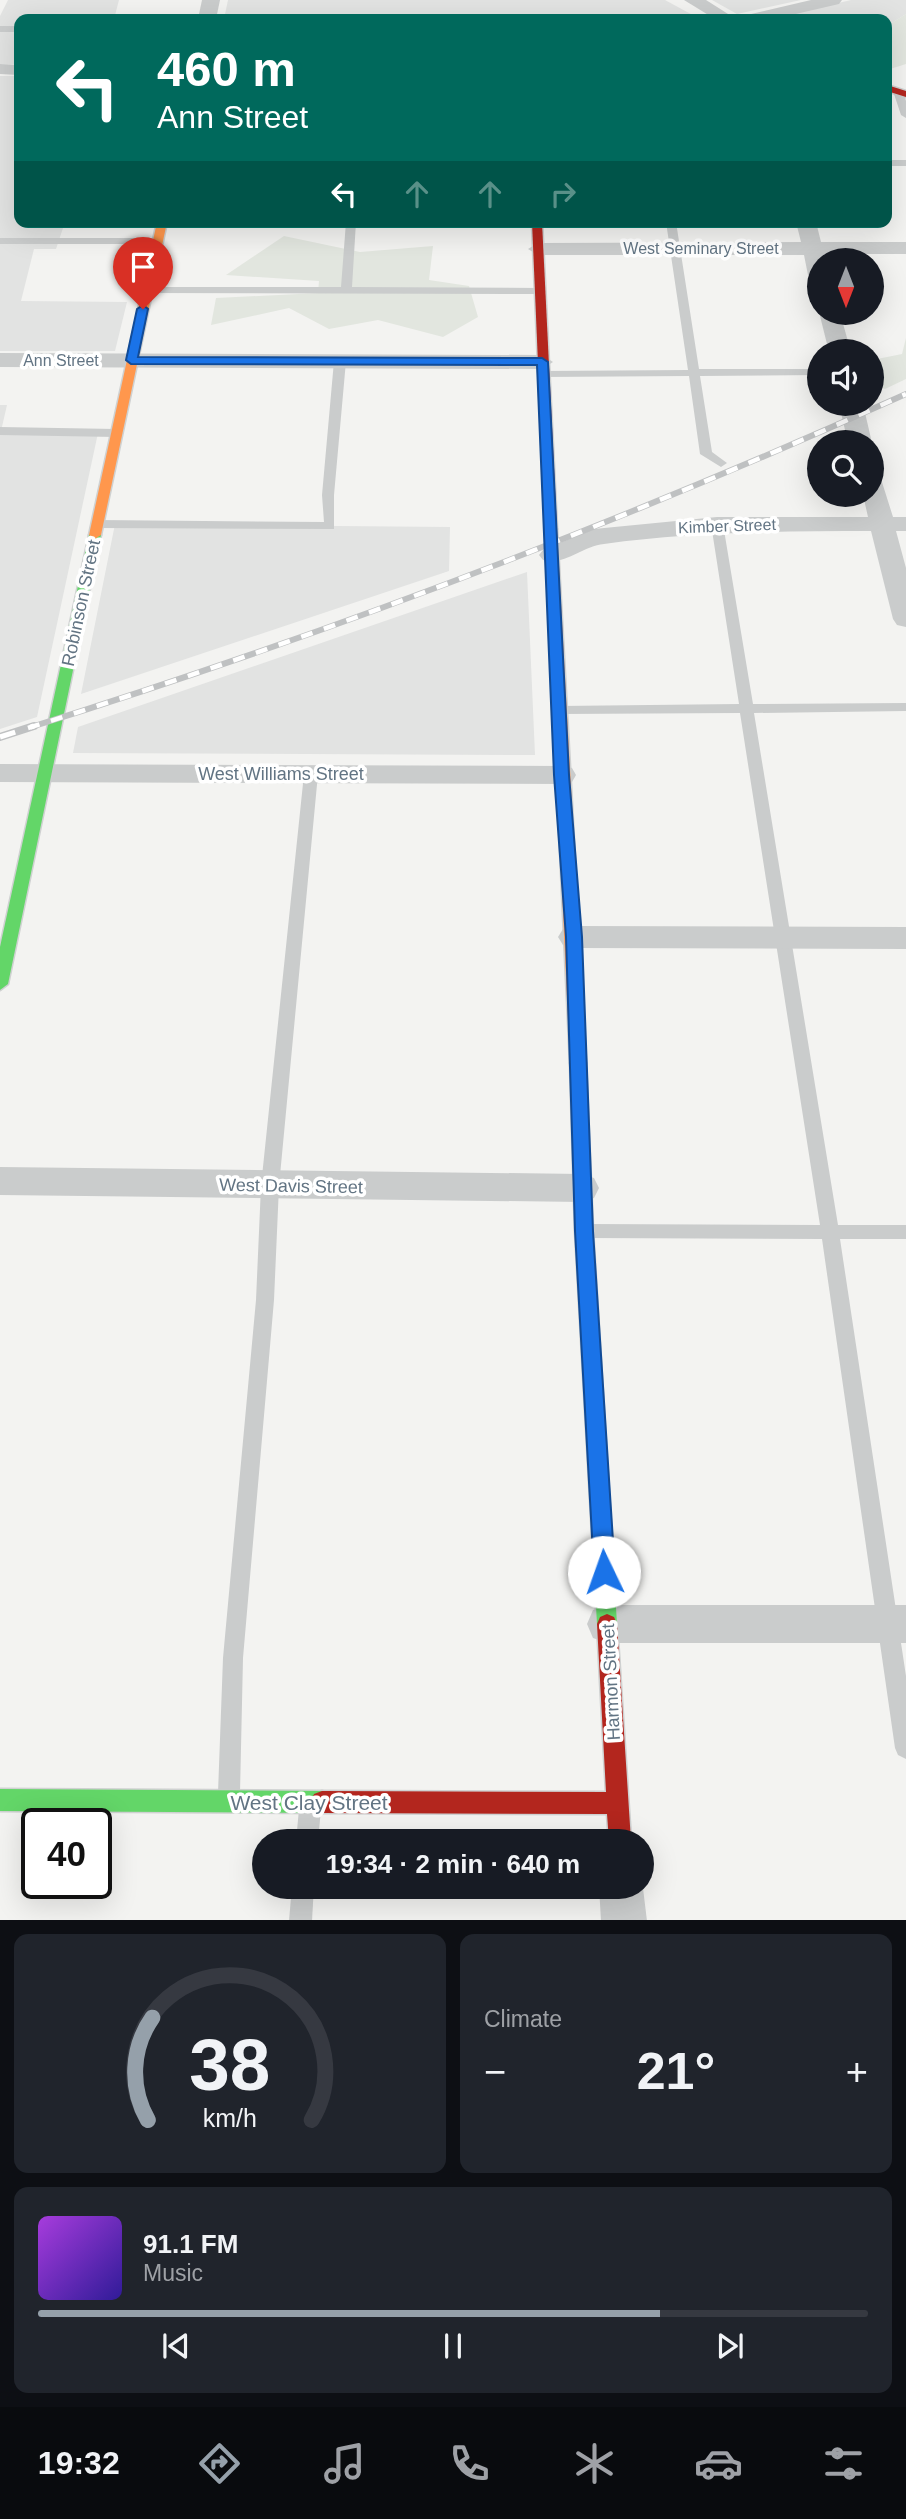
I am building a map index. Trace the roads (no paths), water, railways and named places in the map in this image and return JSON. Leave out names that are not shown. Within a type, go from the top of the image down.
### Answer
[{"type":"street","points":[[693,0],[718,14]]},
{"type":"street","points":[[774,14],[833,0]]},
{"type":"street","name":"Robinson Street","points":[[0,984],[131,360],[161,228]]},
{"type":"street","name":"Harmon Street","points":[[537,228],[562,775],[574,937],[584,1231],[619,1829]]},
{"type":"street","points":[[807,228],[812,248]]},
{"type":"street","name":"West Seminary Street","points":[[538,249],[807,248]]},
{"type":"street","name":"West Seminary Street","points":[[884,248],[906,248]]},
{"type":"street","name":"Ann Street","points":[[0,360],[340,361],[543,368]]},
{"type":"street","points":[[884,506],[894,524],[906,619]]},
{"type":"street","name":"Kimber Street","points":[[552,555],[594,537],[717,524],[894,524]]},
{"type":"street","name":"West Williams Street","points":[[0,773],[562,775]]},
{"type":"street","points":[[574,937],[906,938]]},
{"type":"street","name":"West Davis Street","points":[[0,1181],[582,1188]]},
{"type":"street","points":[[607,1624],[896,1624]]},
{"type":"street","name":"West Clay Street","points":[[0,1800],[618,1803]]},
{"type":"street","points":[[623,1899],[624,1920]]},
{"type":"lane","points":[[897,91],[906,115]]},
{"type":"lane","points":[[346,290],[351,228]]},
{"type":"lane","points":[[672,228],[706,454],[721,463]]},
{"type":"lane","points":[[0,241],[158,241]]},
{"type":"lane","points":[[147,290],[541,291]]},
{"type":"lane","points":[[97,524],[330,526],[328,495],[340,361]]},
{"type":"lane","points":[[543,368],[692,373],[807,373]]},
{"type":"lane","points":[[0,431],[116,433]]},
{"type":"lane","points":[[717,524],[782,938],[896,1624],[906,1748]]},
{"type":"lane","points":[[560,710],[906,707]]},
{"type":"lane","points":[[229,1802],[233,1658],[265,1300],[270,1186],[311,774]]},
{"type":"lane","points":[[584,1231],[906,1232]]},
{"type":"lane","points":[[308,1829],[311,1801]]},
{"type":"lane","points":[[300,1920],[302,1899]]},
{"type":"railway","points":[[28,728],[252,654],[472,574],[582,532],[906,394]]},
{"type":"railway","points":[[0,737],[34,726]]}]
